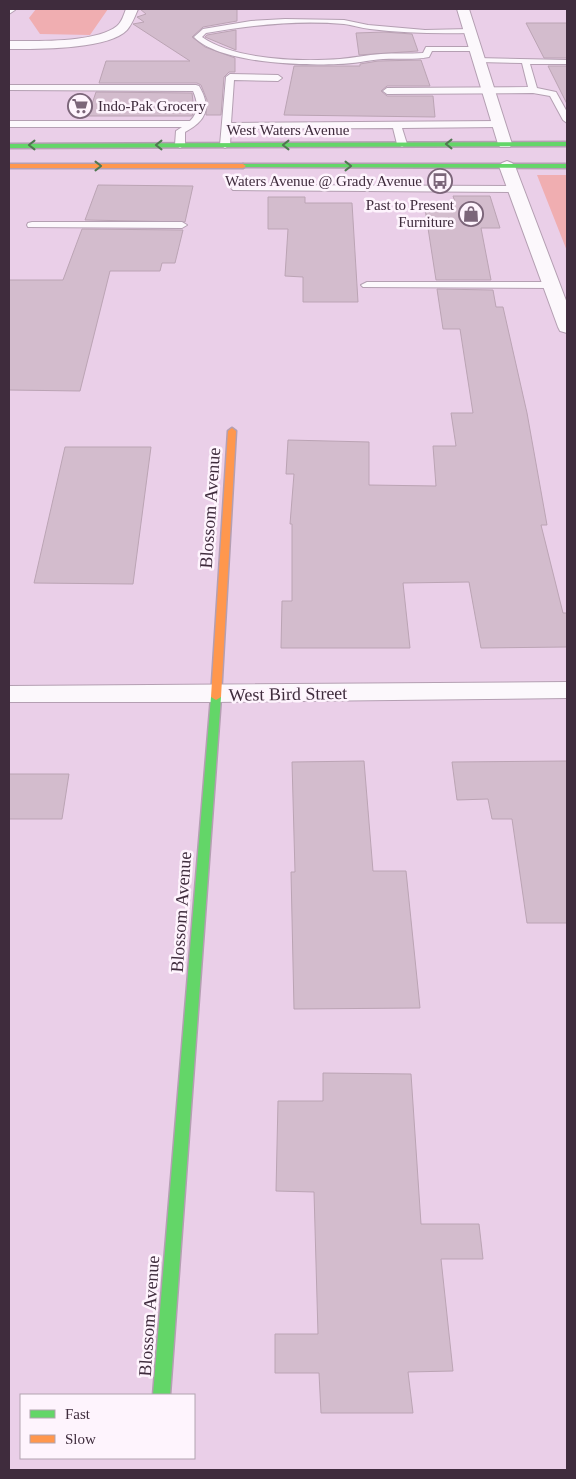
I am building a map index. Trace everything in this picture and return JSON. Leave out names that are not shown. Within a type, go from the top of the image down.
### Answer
[{"type":"main road","name":"West Waters Avenue","points":[[9,146],[59,135],[180,145],[567,144]]},
{"type":"main road","points":[[50,166],[59,135]]},
{"type":"main road","points":[[239,166],[333,156],[464,155],[504,144]]},
{"type":"main road","points":[[507,166],[551,156],[567,156]]},
{"type":"main road","points":[[9,166],[567,166]]},
{"type":"main road","name":"Blossom Avenue","points":[[161,1394],[216,694],[232,431]]},
{"type":"street","points":[[9,45],[72,43],[107,35],[122,28],[132,9]]},
{"type":"street","points":[[463,9],[504,144]]},
{"type":"street","points":[[507,166],[567,327]]},
{"type":"street","name":"West Bird Street","points":[[9,694],[567,690]]},
{"type":"lane","points":[[430,49],[426,55],[409,57],[378,57],[339,62],[289,61],[222,50],[203,42],[198,37],[203,32],[251,22],[285,21],[344,22],[377,28],[425,32],[470,31]]},
{"type":"lane","points":[[425,32],[430,49]]},
{"type":"lane","points":[[430,49],[525,60],[567,62]]},
{"type":"lane","points":[[525,60],[532,90]]},
{"type":"lane","points":[[225,145],[230,77],[278,78]]},
{"type":"lane","points":[[9,87],[196,88],[203,100],[201,115],[194,124],[181,131],[180,145]]},
{"type":"lane","points":[[387,91],[532,90],[553,94],[567,94]]},
{"type":"lane","points":[[553,94],[567,120]]},
{"type":"lane","points":[[9,124],[59,135],[194,124]]},
{"type":"lane","points":[[226,126],[499,124]]},
{"type":"lane","points":[[398,125],[402,144]]},
{"type":"lane","points":[[236,188],[515,189]]},
{"type":"lane","points":[[32,225],[182,224]]},
{"type":"lane","points":[[367,285],[551,285]]},
{"type":"shaded area","points":[[36,9],[108,9],[90,35],[40,34],[29,18]]},
{"type":"shaded area","points":[[537,175],[567,175],[567,251]]},
{"type":"building","points":[[140,9],[237,9],[237,21],[203,27],[192,37],[205,47],[235,58],[235,72],[229,72],[224,77],[221,115],[206,115],[207,100],[201,85],[197,83],[99,83],[106,61],[190,61],[133,24],[144,22],[137,17],[146,14]]},
{"type":"building","points":[[526,23],[567,23],[567,58],[544,58]]},
{"type":"building","points":[[236,30],[236,50],[205,37],[207,35]]},
{"type":"building","points":[[356,33],[412,34],[418,51],[359,55]]},
{"type":"building","points":[[421,60],[430,86],[387,86],[381,91],[387,96],[433,96],[435,117],[284,115],[294,66],[360,66],[360,64],[378,61]]},
{"type":"building","points":[[548,66],[567,66],[567,104]]},
{"type":"building","points":[[96,92],[192,93],[194,110],[192,116],[88,116]]},
{"type":"building","points":[[98,185],[193,186],[185,222],[85,220]]},
{"type":"building","points":[[453,196],[490,196],[500,228],[481,228],[491,280],[436,280],[424,202],[455,202]]},
{"type":"building","points":[[268,197],[305,197],[305,203],[352,203],[358,302],[303,302],[303,277],[285,276],[288,229],[268,229]]},
{"type":"building","points":[[82,229],[183,230],[175,263],[162,263],[160,271],[110,271],[80,391],[9,390],[9,280],[63,280]]},
{"type":"building","points":[[437,289],[493,290],[496,307],[503,307],[527,413],[547,525],[541,525],[563,613],[567,613],[567,647],[481,648],[469,582],[403,583],[410,648],[281,648],[282,601],[292,601],[292,524],[290,524],[294,474],[286,474],[288,440],[369,442],[369,485],[436,486],[433,446],[456,446],[451,413],[473,413],[460,329],[443,329]]},
{"type":"building","points":[[65,447],[151,447],[133,584],[34,583]]},
{"type":"building","points":[[364,761],[373,871],[406,871],[420,1008],[294,1009],[291,872],[295,872],[292,762]]},
{"type":"building","points":[[567,761],[567,923],[527,923],[512,819],[492,819],[488,799],[457,800],[452,762]]},
{"type":"building","points":[[9,774],[69,774],[62,819],[9,819]]},
{"type":"building","points":[[323,1073],[411,1074],[421,1224],[479,1224],[483,1259],[441,1259],[453,1371],[408,1372],[413,1413],[321,1413],[319,1373],[275,1373],[275,1334],[318,1334],[314,1192],[276,1191],[278,1101],[323,1101]]},
{"type":"traffic: fast","points":[[9,146],[567,144]]},
{"type":"traffic: fast","points":[[243,166],[567,166]]},
{"type":"traffic: fast","points":[[161,1394],[216,697]]},
{"type":"traffic: slow","points":[[9,166],[243,166]]},
{"type":"traffic: slow","points":[[216,697],[232,431]]},
{"type":"place","name":"Indo-Pak Grocery","points":[[80,106]]},
{"type":"place","name":"Waters Avenue @ Grady Avenue","points":[[440,181]]},
{"type":"place","name":"Past to Present Furniture","points":[[471,214]]}]
